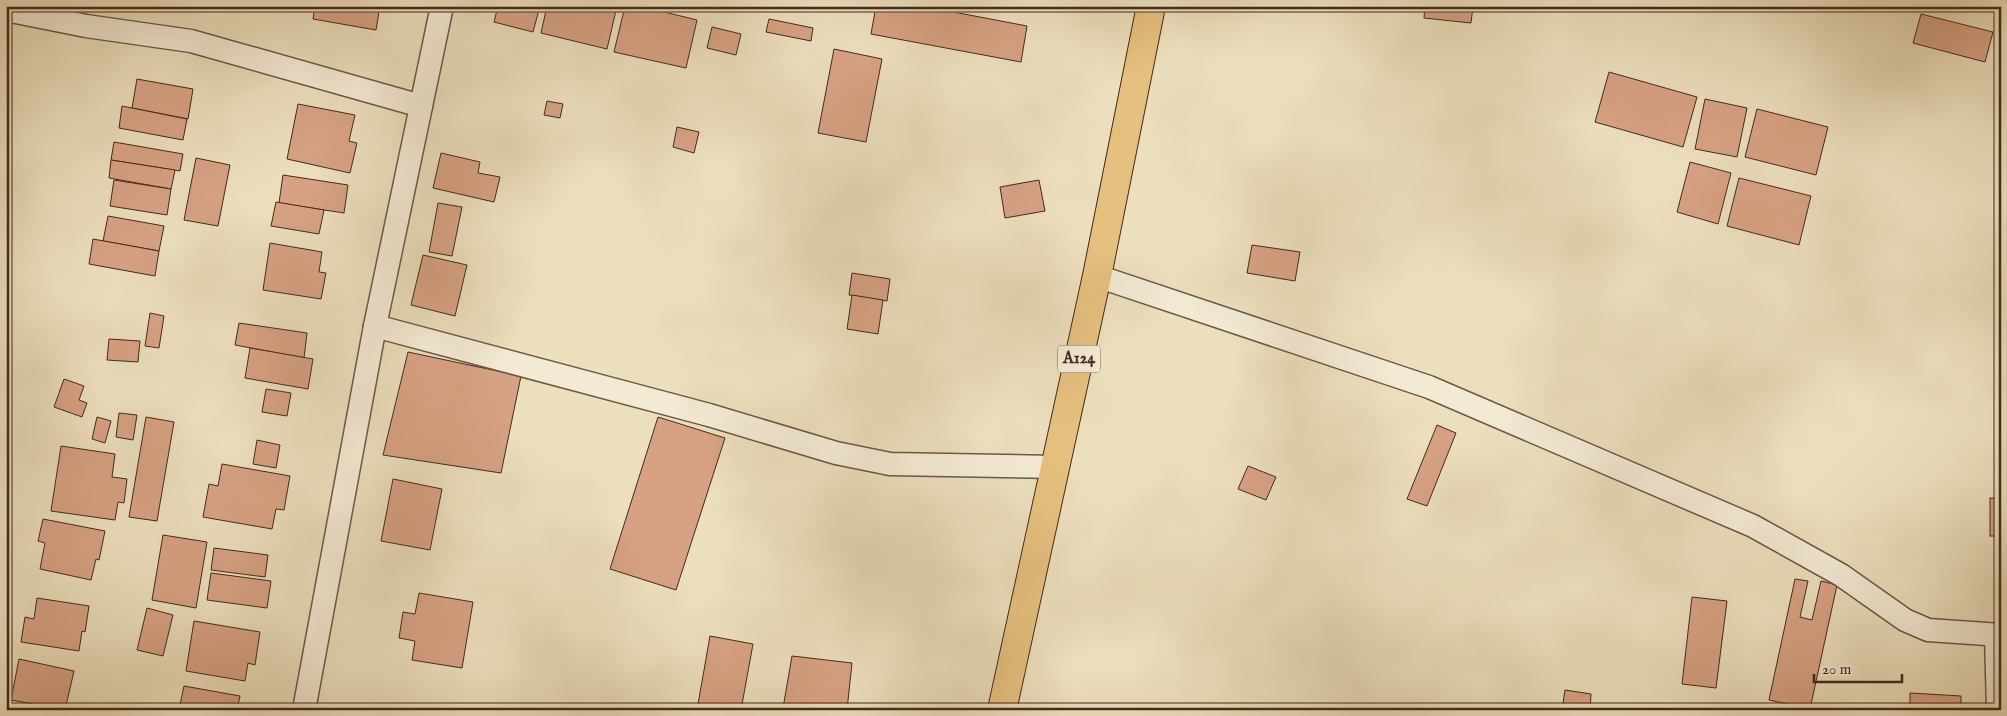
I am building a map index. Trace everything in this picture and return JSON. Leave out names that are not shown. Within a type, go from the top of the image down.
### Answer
[{"type":"highway","name":"A124","points":[[1002,710],[1097,276],[1150,6]]},
{"type":"street","points":[[304,710],[375,326],[442,6]]},
{"type":"street","points":[[6,10],[86,26],[191,41],[421,106]]},
{"type":"street","points":[[1097,276],[1428,387],[1465,402],[1753,526],[1841,575],[1904,620],[1928,630],[1999,636],[1998,710]]},
{"type":"street","points":[[375,326],[709,415],[836,453],[890,464],[1055,467]]},
{"type":"building","points":[[315,6],[380,6],[376,30],[313,19]]},
{"type":"building","points":[[498,6],[540,6],[533,32],[494,22]]},
{"type":"building","points":[[547,6],[617,6],[607,49],[541,33]]},
{"type":"building","points":[[625,6],[640,6],[697,20],[686,68],[614,52]]},
{"type":"building","points":[[876,6],[922,6],[1027,26],[1021,62],[871,34]]},
{"type":"building","points":[[1425,6],[1473,6],[1471,23],[1424,18]]},
{"type":"building","points":[[1921,14],[1993,32],[1985,62],[1913,43]]},
{"type":"building","points":[[769,19],[813,28],[811,41],[766,32]]},
{"type":"building","points":[[712,27],[741,34],[736,55],[707,48]]},
{"type":"building","points":[[834,49],[882,59],[866,142],[818,133]]},
{"type":"building","points":[[1609,72],[1697,97],[1683,147],[1595,122]]},
{"type":"building","points":[[137,79],[193,89],[188,119],[132,108]]},
{"type":"building","points":[[1705,99],[1747,108],[1737,157],[1695,149]]},
{"type":"building","points":[[547,101],[563,104],[560,118],[544,115]]},
{"type":"building","points":[[298,104],[355,115],[349,141],[357,143],[350,173],[287,159]]},
{"type":"building","points":[[122,106],[187,119],[183,140],[119,128]]},
{"type":"building","points":[[1757,109],[1828,127],[1816,175],[1745,157]]},
{"type":"building","points":[[677,127],[699,132],[694,153],[673,147]]},
{"type":"building","points":[[114,142],[183,154],[180,171],[111,160]]},
{"type":"building","points":[[441,153],[480,162],[478,173],[500,177],[494,202],[433,188]]},
{"type":"building","points":[[196,158],[230,165],[218,226],[184,220]]},
{"type":"building","points":[[111,160],[175,170],[171,189],[109,178]]},
{"type":"building","points":[[1690,162],[1731,173],[1718,224],[1677,212]]},
{"type":"building","points":[[283,175],[348,185],[344,213],[279,203]]},
{"type":"building","points":[[1739,178],[1811,196],[1799,245],[1727,226]]},
{"type":"building","points":[[114,180],[171,189],[167,215],[110,206]]},
{"type":"building","points":[[1039,180],[1045,211],[1005,218],[1000,187]]},
{"type":"building","points":[[276,202],[324,210],[319,234],[271,226]]},
{"type":"building","points":[[438,203],[462,207],[452,256],[429,252]]},
{"type":"building","points":[[108,216],[164,226],[159,251],[103,241]]},
{"type":"building","points":[[93,239],[159,251],[155,276],[89,264]]},
{"type":"building","points":[[270,243],[322,252],[319,272],[326,273],[321,299],[263,290]]},
{"type":"building","points":[[1252,245],[1300,252],[1295,281],[1247,273]]},
{"type":"building","points":[[423,255],[467,265],[455,316],[411,305]]},
{"type":"building","points":[[852,273],[890,279],[887,301],[849,295]]},
{"type":"building","points":[[852,295],[883,300],[878,334],[847,329]]},
{"type":"building","points":[[150,313],[164,316],[159,348],[145,346]]},
{"type":"building","points":[[239,323],[307,333],[304,358],[235,345]]},
{"type":"building","points":[[109,339],[140,341],[138,362],[107,360]]},
{"type":"building","points":[[250,348],[313,359],[308,389],[245,378]]},
{"type":"building","points":[[408,352],[521,376],[501,473],[383,455]]},
{"type":"building","points":[[64,379],[84,386],[79,400],[87,403],[82,417],[54,407]]},
{"type":"building","points":[[266,389],[291,393],[287,416],[262,412]]},
{"type":"building","points":[[2001,412],[2001,474],[1995,473]]},
{"type":"building","points":[[119,413],[137,415],[133,440],[116,437]]},
{"type":"building","points":[[97,417],[111,421],[105,443],[92,439]]},
{"type":"building","points":[[146,417],[174,422],[157,521],[129,517]]},
{"type":"building","points":[[658,417],[725,438],[676,590],[610,569]]},
{"type":"building","points":[[1437,425],[1456,433],[1427,506],[1407,499]]},
{"type":"building","points":[[257,440],[280,445],[276,468],[253,464]]},
{"type":"building","points":[[61,446],[115,454],[112,477],[127,479],[124,503],[118,502],[115,520],[51,511]]},
{"type":"building","points":[[222,464],[290,476],[284,510],[276,509],[272,529],[203,517],[209,484],[218,486]]},
{"type":"building","points":[[1248,466],[1276,477],[1266,500],[1238,489]]},
{"type":"building","points":[[393,479],[442,489],[430,550],[381,541]]},
{"type":"building","points":[[1990,498],[2001,498],[2001,536],[1990,536]]},
{"type":"building","points":[[43,519],[105,531],[99,560],[96,559],[91,580],[40,569],[45,543],[38,541]]},
{"type":"building","points":[[163,535],[207,542],[196,608],[152,600]]},
{"type":"building","points":[[214,548],[268,555],[265,577],[211,570]]},
{"type":"building","points":[[211,573],[271,581],[267,608],[207,600]]},
{"type":"building","points":[[1795,579],[1808,581],[1800,617],[1812,620],[1821,581],[1837,585],[1810,709],[1769,700]]},
{"type":"building","points":[[419,593],[473,602],[462,668],[412,660],[415,641],[399,638],[403,612],[415,614]]},
{"type":"building","points":[[1692,597],[1727,601],[1716,688],[1682,684]]},
{"type":"building","points":[[37,598],[89,606],[85,632],[82,631],[79,651],[21,642],[25,617],[34,619]]},
{"type":"building","points":[[147,608],[173,615],[163,656],[137,650]]},
{"type":"building","points":[[194,621],[260,632],[255,665],[248,663],[245,681],[186,671]]},
{"type":"building","points":[[710,636],[753,644],[741,710],[697,710]]},
{"type":"building","points":[[792,656],[852,663],[847,710],[783,708]]},
{"type":"building","points":[[19,659],[74,671],[65,710],[11,700]]},
{"type":"building","points":[[184,686],[240,696],[237,710],[208,710],[180,705]]},
{"type":"building","points":[[1565,690],[1591,694],[1590,710],[1562,710]]},
{"type":"building","points":[[1910,693],[1961,696],[1961,710],[1910,710]]}]
